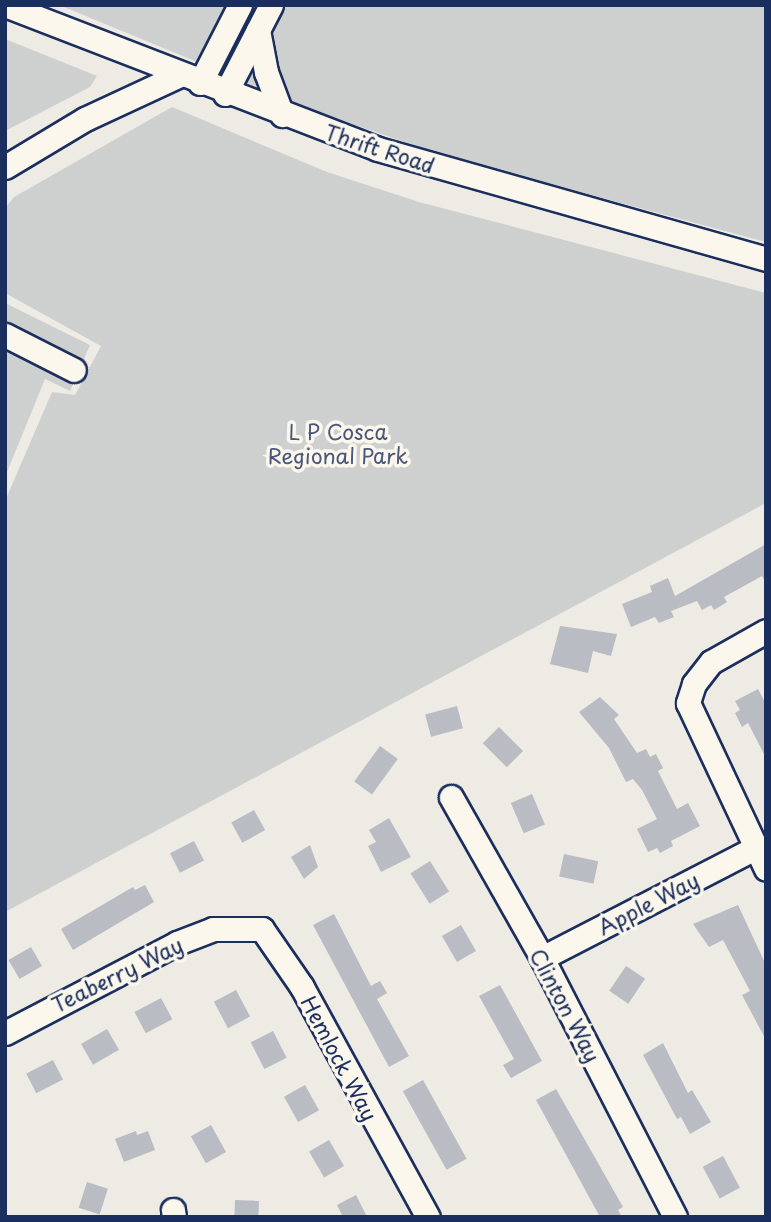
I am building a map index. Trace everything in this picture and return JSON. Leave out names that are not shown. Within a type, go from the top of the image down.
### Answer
[{"type":"street","name":"Thrift Road","points":[[5,5],[282,115],[491,184],[766,259]]},
{"type":"street","points":[[5,167],[74,124],[190,79],[240,5]]},
{"type":"street","points":[[225,94],[271,5]]},
{"type":"street","points":[[258,30],[265,72],[282,115]]},
{"type":"street","points":[[5,335],[74,369]]},
{"type":"street","points":[[766,631],[711,662],[688,695],[689,711],[766,869]]},
{"type":"street","name":"Clinton Way","points":[[451,797],[542,958],[675,1217]]},
{"type":"street","name":"Apple Way","points":[[542,958],[755,848]]},
{"type":"street","name":"Teaberry Way","points":[[5,1033],[177,943],[233,926]]},
{"type":"street","name":"Hemlock Way","points":[[233,926],[262,929],[278,947],[428,1217]]},
{"type":"green space","points":[[59,5],[766,5],[766,242],[436,153],[321,113]]},
{"type":"green space","points":[[5,39],[97,76],[90,87],[5,131]]},
{"type":"green space","name":"L P Cosca Regional Park","points":[[172,107],[327,172],[419,202],[766,293],[766,503],[5,912],[5,501],[52,392],[75,395],[101,346],[5,293],[5,208],[14,197]]},
{"type":"green space","points":[[5,303],[90,345],[70,391],[45,379],[5,477]]},
{"type":"building","points":[[766,544],[766,583],[762,576],[724,597],[727,602],[714,610],[711,605],[702,610],[697,601],[671,611],[674,617],[659,623],[655,617],[631,627],[622,604],[652,592],[650,586],[668,578],[675,596]]},
{"type":"building","points":[[560,626],[617,634],[611,656],[593,651],[588,673],[550,664]]},
{"type":"building","points":[[758,689],[766,704],[766,758],[748,723],[742,727],[735,713],[740,710],[735,701]]},
{"type":"building","points":[[600,697],[619,715],[614,719],[637,753],[646,749],[650,757],[656,754],[663,768],[658,771],[677,809],[688,803],[700,826],[671,841],[673,846],[660,853],[657,848],[648,852],[637,829],[657,819],[642,790],[633,779],[626,782],[609,748],[579,712]]},
{"type":"building","points":[[457,706],[463,728],[431,737],[425,715]]},
{"type":"building","points":[[499,727],[523,751],[507,767],[483,743]]},
{"type":"building","points":[[380,746],[398,759],[372,795],[354,782]]},
{"type":"building","points":[[532,794],[545,824],[524,833],[511,803]]},
{"type":"building","points":[[254,810],[265,830],[242,843],[231,823]]},
{"type":"building","points":[[389,818],[411,857],[381,872],[368,846],[376,842],[369,830]]},
{"type":"building","points":[[194,841],[204,861],[180,873],[170,853]]},
{"type":"building","points":[[310,845],[318,867],[304,879],[291,857]]},
{"type":"building","points":[[564,854],[598,861],[593,884],[559,876]]},
{"type":"building","points":[[430,861],[449,892],[430,904],[410,873]]},
{"type":"building","points":[[145,885],[154,902],[73,950],[61,929],[133,887],[135,890]]},
{"type":"building","points":[[738,905],[766,965],[766,1040],[742,995],[750,991],[723,940],[709,947],[693,924]]},
{"type":"building","points":[[334,914],[371,986],[380,981],[387,993],[377,999],[409,1056],[389,1067],[313,925]]},
{"type":"building","points":[[461,925],[476,951],[457,962],[442,936]]},
{"type":"building","points":[[31,947],[42,966],[19,979],[8,960]]},
{"type":"building","points":[[626,966],[645,979],[628,1004],[609,991]]},
{"type":"building","points":[[500,985],[542,1061],[511,1078],[503,1065],[514,1059],[479,996]]},
{"type":"building","points":[[236,990],[250,1016],[228,1028],[214,1002]]},
{"type":"building","points":[[161,998],[172,1019],[146,1033],[135,1012]]},
{"type":"building","points":[[107,1029],[119,1050],[93,1065],[81,1044]]},
{"type":"building","points":[[273,1031],[287,1058],[264,1069],[251,1042]]},
{"type":"building","points":[[663,1043],[688,1093],[692,1090],[711,1122],[690,1134],[681,1117],[677,1119],[643,1055]]},
{"type":"building","points":[[53,1060],[63,1080],[36,1093],[26,1074]]},
{"type":"building","points":[[423,1080],[467,1159],[447,1170],[403,1091]]},
{"type":"building","points":[[305,1085],[319,1110],[298,1122],[284,1097]]},
{"type":"building","points":[[556,1089],[623,1207],[618,1210],[622,1217],[600,1217],[536,1100]]},
{"type":"building","points":[[211,1125],[226,1152],[206,1163],[191,1136]]},
{"type":"building","points":[[136,1131],[137,1135],[148,1131],[155,1150],[124,1162],[115,1139]]},
{"type":"building","points":[[329,1140],[344,1166],[324,1177],[309,1152]]},
{"type":"building","points":[[723,1156],[740,1188],[720,1199],[703,1167]]},
{"type":"building","points":[[87,1182],[108,1189],[100,1214],[79,1208]]},
{"type":"building","points":[[356,1195],[367,1217],[343,1217],[337,1205]]},
{"type":"building","points":[[235,1200],[259,1201],[258,1217],[234,1217]]}]
